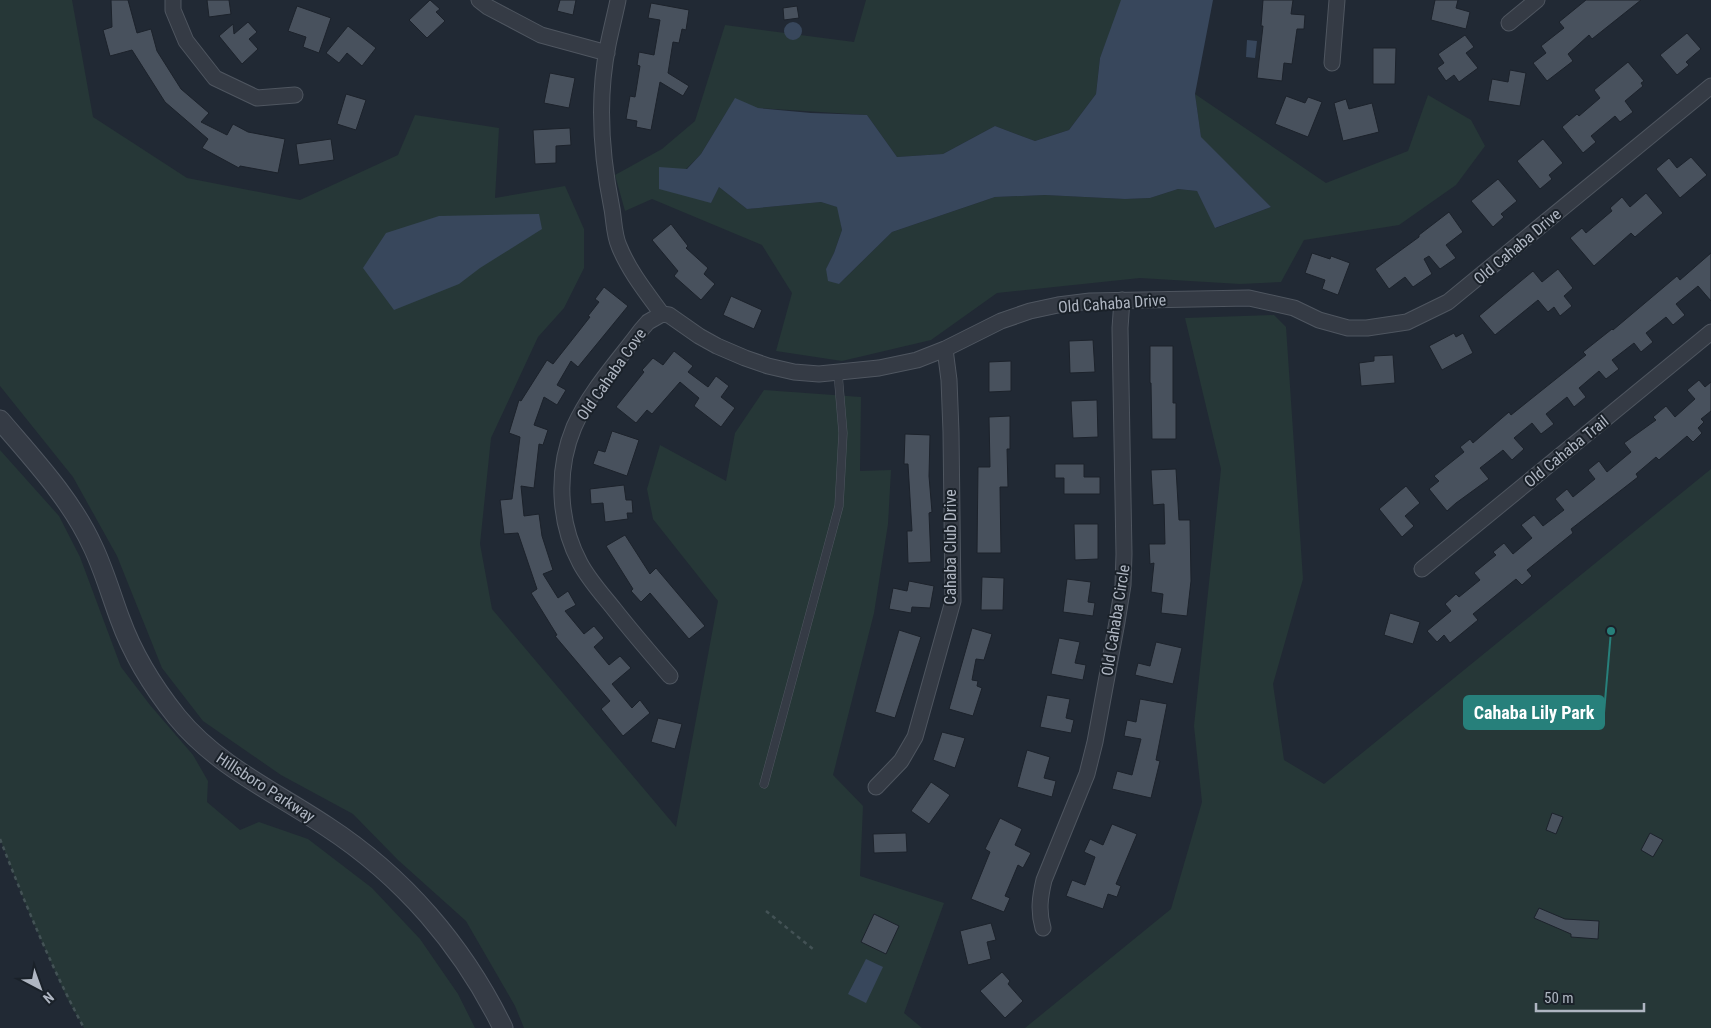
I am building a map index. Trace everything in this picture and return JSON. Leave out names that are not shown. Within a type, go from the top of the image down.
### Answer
[{"type":"street","points":[[173,0],[173,10],[186,41],[215,78],[257,98],[295,95]]},
{"type":"street","points":[[479,0],[488,7],[541,35],[607,53]]},
{"type":"street","name":"Old Cahaba Drive","points":[[618,0],[607,53],[603,86],[602,146],[618,244],[633,273],[662,314],[669,315],[717,346],[768,366],[794,372],[819,374],[889,366],[917,360],[945,349],[1001,321],[1030,311],[1090,301],[1249,298],[1294,308],[1319,320],[1348,328],[1388,326],[1407,322],[1448,302],[1711,86]]},
{"type":"street","points":[[1332,63],[1337,0]]},
{"type":"street","points":[[1509,23],[1537,0]]},
{"type":"street","name":"Old Cahaba Circle","points":[[1043,928],[1039,908],[1040,897],[1044,880],[1087,774],[1095,742],[1123,585],[1120,328],[1122,300]]},
{"type":"street","name":"Old Cahaba Cove","points":[[662,314],[648,322],[641,330],[588,400],[574,427],[566,452],[561,485],[566,525],[573,549],[580,563],[592,582],[670,676]]},
{"type":"street","name":"Old Cahaba Trail","points":[[1422,569],[1711,332]]},
{"type":"street","name":"Cahaba Club Drive","points":[[876,787],[901,761],[915,737],[953,601],[951,432],[945,349]]},
{"type":"street","name":"Hillsboro Parkway","points":[[0,420],[48,477],[73,511],[97,555],[134,653],[159,694],[178,718],[206,747],[237,771],[327,826],[375,861],[393,878],[431,916],[446,935],[478,983],[503,1028]]},
{"type":"lane","points":[[764,784],[839,506],[843,433],[838,373]]},
{"type":"path","points":[[0,839],[30,915],[67,998],[84,1028]]},
{"type":"path","points":[[766,911],[813,949]]},
{"type":"shaded area","points":[[0,0],[72,0],[93,117],[187,178],[300,200],[398,155],[415,115],[499,128],[495,198],[565,186],[584,229],[584,268],[564,308],[538,337],[491,438],[480,544],[492,609],[676,827],[718,601],[653,519],[647,489],[660,445],[726,481],[735,433],[764,390],[861,397],[860,471],[891,470],[888,524],[874,613],[833,775],[863,806],[860,876],[944,903],[904,1013],[922,1028],[524,1028],[515,1006],[466,921],[398,860],[353,814],[281,775],[203,721],[162,668],[117,556],[73,477],[0,386]]},
{"type":"shaded area","points":[[866,0],[1123,0],[1100,58],[1096,94],[1069,130],[1035,141],[995,126],[943,154],[897,157],[867,115],[758,108],[726,113],[701,154],[686,169],[711,203],[719,187],[747,209],[821,202],[838,207],[842,230],[826,269],[839,284],[892,232],[995,197],[1045,195],[1125,199],[1150,198],[1178,189],[1197,191],[1216,228],[1271,207],[1201,138],[1195,94],[1326,183],[1408,151],[1428,95],[1471,120],[1485,146],[1456,185],[1399,225],[1304,240],[1281,282],[1240,284],[1140,278],[997,293],[931,340],[842,361],[776,351],[792,293],[762,245],[652,199],[625,211],[615,175],[662,149],[695,121],[725,25],[854,42]]},
{"type":"shaded area","points":[[1274,315],[1286,327],[1303,579],[1273,684],[1284,760],[1324,784],[1711,469],[1711,1028],[1025,1028],[1171,909],[1202,802],[1194,726],[1221,469],[1185,318]]},
{"type":"shaded area","points":[[0,450],[59,516],[80,557],[121,667],[150,705],[193,755],[208,781],[207,802],[240,830],[259,822],[308,839],[372,888],[420,939],[458,994],[475,1028],[84,1028],[67,998],[30,915],[0,839]]},
{"type":"water","points":[[1121,0],[1213,0],[1195,94],[1201,137],[1271,207],[1215,228],[1197,191],[1178,189],[1150,198],[1125,199],[1045,195],[995,197],[892,232],[839,284],[828,281],[826,269],[842,230],[837,207],[821,202],[747,209],[719,187],[711,203],[659,189],[659,167],[687,169],[701,154],[735,98],[758,108],[811,113],[867,115],[897,157],[943,154],[995,126],[1035,141],[1069,130],[1096,94],[1100,58]]},
{"type":"water","points":[[793,22],[799,25],[802,31],[799,37],[793,40],[787,37],[784,31],[787,25]]},
{"type":"water","points":[[1247,40],[1257,41],[1255,58],[1246,57]]},
{"type":"water","points":[[539,214],[542,229],[480,268],[459,284],[394,310],[363,268],[386,233],[439,216]]},
{"type":"water","points":[[866,959],[883,967],[866,1003],[848,994]]},
{"type":"building","points":[[111,0],[128,0],[137,33],[151,29],[157,51],[181,89],[209,113],[201,122],[227,135],[233,124],[248,132],[285,139],[278,173],[240,166],[239,168],[202,148],[208,139],[165,102],[132,50],[110,56],[103,30],[112,27]]},
{"type":"building","points":[[207,0],[229,0],[231,14],[209,17]]},
{"type":"building","points":[[430,0],[440,9],[436,12],[445,21],[427,38],[409,20]]},
{"type":"building","points":[[560,0],[576,0],[573,15],[557,11]]},
{"type":"building","points":[[1263,0],[1293,0],[1291,14],[1305,15],[1304,29],[1297,29],[1292,64],[1284,63],[1282,81],[1257,78],[1263,26],[1261,26]]},
{"type":"building","points":[[1435,0],[1458,0],[1456,8],[1470,12],[1466,29],[1431,20]]},
{"type":"building","points":[[1586,0],[1641,0],[1592,39],[1589,35],[1568,54],[1573,61],[1547,81],[1533,63],[1546,53],[1541,46],[1564,28],[1559,22]]},
{"type":"building","points":[[651,3],[689,10],[686,30],[682,29],[679,43],[673,42],[668,73],[689,86],[683,96],[660,82],[651,130],[636,127],[637,121],[626,119],[630,96],[635,97],[640,66],[637,65],[639,52],[654,55],[660,20],[648,18]]},
{"type":"building","points":[[297,6],[331,18],[319,53],[303,47],[306,37],[288,31]]},
{"type":"building","points":[[797,6],[799,18],[784,20],[783,8]]},
{"type":"building","points":[[248,22],[257,32],[249,39],[258,49],[242,64],[219,36],[233,24],[234,34]]},
{"type":"building","points":[[348,26],[376,48],[362,66],[347,53],[339,63],[326,53]]},
{"type":"building","points":[[1687,33],[1701,49],[1686,62],[1689,65],[1677,75],[1660,55]]},
{"type":"building","points":[[1465,35],[1474,47],[1466,53],[1478,68],[1459,82],[1454,75],[1446,81],[1437,68],[1444,63],[1438,54]]},
{"type":"building","points":[[1373,48],[1396,48],[1395,84],[1373,84]]},
{"type":"building","points":[[1628,62],[1644,81],[1641,83],[1643,86],[1625,101],[1633,112],[1620,122],[1615,116],[1591,136],[1596,142],[1583,153],[1562,127],[1577,114],[1579,116],[1600,98],[1594,90]]},
{"type":"building","points":[[1510,70],[1526,73],[1520,106],[1488,101],[1492,79],[1508,82]]},
{"type":"building","points":[[550,73],[575,78],[569,108],[544,103]]},
{"type":"building","points":[[346,94],[366,100],[356,130],[337,124]]},
{"type":"building","points":[[1286,96],[1305,103],[1308,97],[1322,102],[1308,137],[1275,124]]},
{"type":"building","points":[[1346,99],[1349,109],[1372,103],[1379,132],[1343,141],[1334,103]]},
{"type":"building","points":[[570,128],[571,145],[556,146],[556,163],[535,164],[533,130]]},
{"type":"building","points":[[331,139],[334,160],[299,165],[296,144]]},
{"type":"building","points":[[1543,139],[1563,163],[1549,175],[1552,179],[1540,189],[1517,161]]},
{"type":"building","points":[[1691,157],[1707,175],[1680,198],[1656,169],[1669,158],[1677,168]]},
{"type":"building","points":[[1498,179],[1517,201],[1501,214],[1504,217],[1493,227],[1471,201]]},
{"type":"building","points":[[1646,193],[1663,213],[1635,237],[1631,233],[1594,266],[1570,238],[1582,228],[1586,233],[1612,211],[1610,208],[1622,197],[1630,207]]},
{"type":"building","points":[[1449,212],[1463,232],[1446,245],[1456,258],[1440,269],[1429,256],[1424,259],[1432,274],[1413,287],[1405,277],[1389,289],[1375,269]]},
{"type":"building","points":[[671,224],[688,246],[686,248],[708,268],[704,274],[715,284],[701,300],[674,276],[678,271],[652,240]]},
{"type":"building","points":[[1312,253],[1330,259],[1331,256],[1350,263],[1338,295],[1322,289],[1325,280],[1305,273]]},
{"type":"building","points":[[1711,253],[1711,301],[1698,286],[1676,304],[1685,315],[1673,325],[1666,317],[1646,333],[1653,342],[1641,352],[1634,343],[1612,360],[1619,369],[1606,379],[1599,371],[1579,388],[1586,397],[1574,407],[1567,397],[1546,414],[1554,424],[1541,434],[1532,423],[1514,438],[1524,449],[1512,460],[1503,450],[1480,468],[1489,479],[1447,511],[1429,489],[1439,481],[1434,476],[1464,452],[1460,447],[1470,439],[1473,443],[1509,412],[1511,415],[1586,355],[1583,352],[1613,330],[1677,276],[1680,280]]},
{"type":"building","points":[[1558,269],[1573,288],[1564,296],[1572,306],[1560,316],[1554,307],[1548,312],[1538,300],[1495,335],[1479,316],[1533,271],[1542,282]]},
{"type":"building","points":[[604,287],[628,306],[578,367],[571,361],[557,385],[566,390],[557,405],[544,397],[534,425],[548,430],[543,445],[539,444],[534,488],[521,486],[524,516],[539,514],[542,536],[553,570],[543,574],[558,598],[568,591],[576,605],[565,611],[584,634],[594,626],[604,638],[594,647],[609,665],[620,656],[631,668],[612,684],[632,708],[640,700],[650,713],[623,736],[601,709],[610,701],[555,636],[557,635],[531,593],[537,589],[518,533],[504,534],[500,500],[512,499],[520,437],[509,433],[519,400],[521,401],[547,360],[553,364],[590,317],[588,316],[599,302],[595,299]]},
{"type":"building","points":[[731,296],[762,310],[754,329],[723,315]]},
{"type":"building","points":[[1454,333],[1456,337],[1463,333],[1473,353],[1442,370],[1429,346]]},
{"type":"building","points":[[1093,340],[1095,372],[1070,373],[1069,341]]},
{"type":"building","points":[[1150,346],[1173,346],[1173,403],[1176,403],[1176,439],[1152,439]]},
{"type":"building","points":[[674,351],[693,366],[688,372],[708,387],[716,376],[729,386],[721,397],[735,408],[721,427],[694,406],[699,398],[680,382],[652,414],[647,410],[636,423],[616,407],[644,372],[642,370],[653,358],[663,365]]},
{"type":"building","points":[[1393,355],[1395,383],[1361,386],[1359,363],[1374,361],[1374,356]]},
{"type":"building","points":[[1011,361],[1011,391],[989,392],[989,362]]},
{"type":"building","points":[[1699,380],[1705,387],[1711,382],[1711,411],[1701,419],[1704,422],[1698,428],[1702,433],[1693,442],[1687,436],[1659,460],[1656,457],[1636,474],[1638,477],[1571,529],[1573,533],[1527,570],[1532,576],[1522,585],[1516,579],[1473,614],[1478,620],[1450,643],[1444,635],[1437,642],[1427,631],[1451,611],[1445,604],[1456,594],[1459,597],[1480,580],[1474,573],[1496,555],[1493,552],[1504,543],[1513,554],[1532,538],[1521,525],[1534,515],[1543,526],[1564,510],[1555,499],[1567,489],[1573,497],[1595,479],[1588,470],[1599,461],[1607,472],[1631,452],[1624,443],[1656,420],[1653,417],[1666,406],[1675,417],[1695,399],[1687,390]]},
{"type":"building","points":[[1097,400],[1098,437],[1073,438],[1071,401]]},
{"type":"building","points":[[1010,416],[1010,449],[1007,449],[1008,487],[1000,487],[1001,553],[977,553],[978,467],[990,467],[989,417]]},
{"type":"building","points":[[612,431],[639,440],[627,476],[593,464],[598,450],[605,452]]},
{"type":"building","points":[[905,434],[930,435],[929,476],[932,512],[929,513],[931,562],[908,563],[907,531],[912,531],[908,464],[904,464]]},
{"type":"building","points":[[1055,464],[1084,464],[1084,477],[1100,477],[1100,494],[1064,494],[1064,478],[1055,478]]},
{"type":"building","points":[[1176,469],[1179,520],[1190,520],[1191,581],[1187,616],[1161,613],[1163,594],[1151,592],[1154,563],[1150,564],[1149,544],[1165,544],[1164,504],[1153,505],[1151,470]]},
{"type":"building","points":[[624,485],[626,500],[632,500],[633,513],[627,513],[628,519],[605,522],[603,503],[591,504],[590,489]]},
{"type":"building","points":[[1406,486],[1420,503],[1405,516],[1414,526],[1402,537],[1379,509]]},
{"type":"building","points":[[1074,524],[1098,524],[1098,559],[1075,560]]},
{"type":"building","points":[[625,535],[650,574],[656,568],[705,626],[689,639],[650,593],[641,602],[631,591],[633,589],[606,546]]},
{"type":"building","points":[[982,577],[1004,578],[1003,610],[981,610]]},
{"type":"building","points":[[1067,579],[1091,582],[1088,602],[1095,603],[1093,616],[1063,612]]},
{"type":"building","points":[[909,581],[934,586],[930,608],[912,607],[911,613],[889,609],[893,588],[907,591]]},
{"type":"building","points":[[1390,613],[1420,622],[1413,644],[1384,635]]},
{"type":"building","points":[[972,628],[992,634],[984,660],[976,659],[972,680],[978,681],[977,686],[982,688],[973,716],[949,709]]},
{"type":"building","points":[[899,630],[921,637],[895,718],[875,712]]},
{"type":"building","points":[[1059,638],[1080,642],[1075,663],[1086,665],[1083,680],[1051,674]]},
{"type":"building","points":[[1156,642],[1182,648],[1173,684],[1135,675],[1138,663],[1150,666]]},
{"type":"building","points":[[1047,695],[1070,699],[1066,718],[1074,720],[1071,733],[1040,727]]},
{"type":"building","points":[[1140,699],[1167,704],[1156,760],[1160,761],[1151,798],[1112,789],[1117,771],[1132,775],[1141,739],[1124,736],[1127,720],[1136,722]]},
{"type":"building","points":[[658,718],[682,724],[675,749],[651,742]]},
{"type":"building","points":[[942,732],[965,738],[955,768],[933,760]]},
{"type":"building","points":[[1027,750],[1050,757],[1044,778],[1056,781],[1052,797],[1017,787]]},
{"type":"building","points":[[931,782],[950,795],[929,824],[911,811]]},
{"type":"building","points":[[1552,813],[1563,817],[1556,834],[1546,830]]},
{"type":"building","points":[[1000,818],[1022,829],[1015,845],[1031,853],[1023,868],[1018,865],[1005,896],[1010,898],[1004,912],[971,899],[990,852],[985,849]]},
{"type":"building","points":[[1112,824],[1137,834],[1116,884],[1121,886],[1117,897],[1108,894],[1103,909],[1066,896],[1072,880],[1085,885],[1095,857],[1084,852],[1090,839],[1103,845]]},
{"type":"building","points":[[906,833],[907,852],[874,853],[873,834]]},
{"type":"building","points":[[1650,833],[1663,840],[1653,857],[1641,850]]},
{"type":"building","points":[[1539,908],[1565,919],[1599,921],[1598,939],[1571,937],[1571,934],[1534,918]]},
{"type":"building","points":[[874,914],[899,926],[886,954],[861,942]]},
{"type":"building","points":[[991,923],[996,940],[987,942],[991,959],[968,965],[960,931]]},
{"type":"building","points":[[1002,972],[1010,981],[1008,984],[1023,1001],[1005,1018],[980,991]]},
{"type":"place","name":"Cahaba Lily Park","points":[[1611,631]]}]
